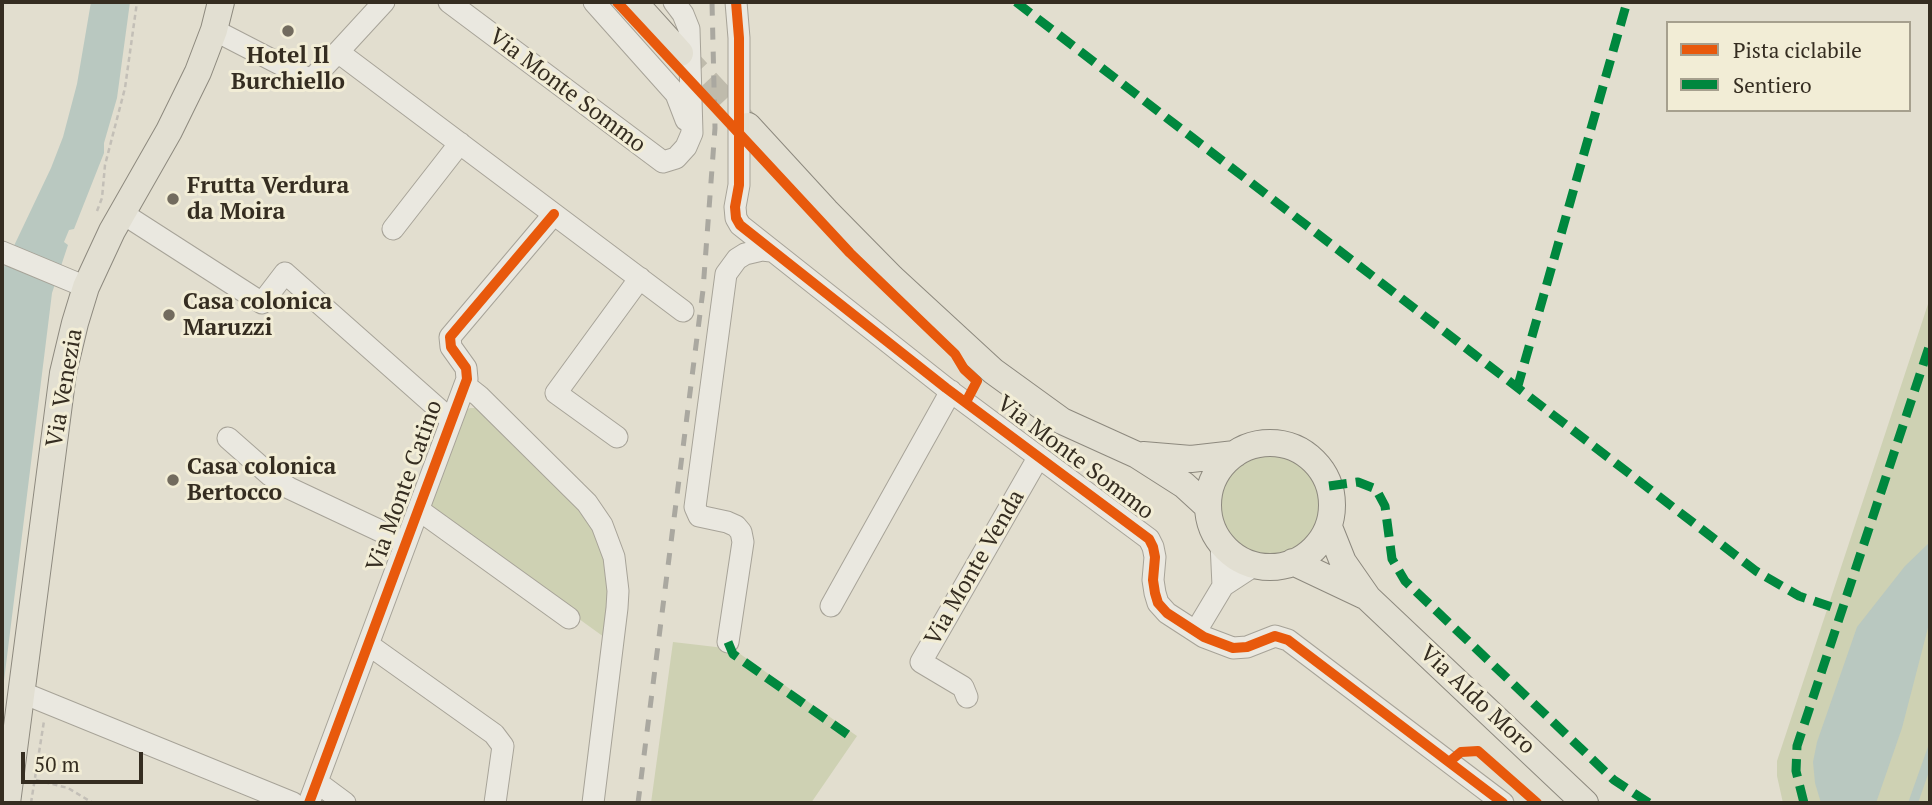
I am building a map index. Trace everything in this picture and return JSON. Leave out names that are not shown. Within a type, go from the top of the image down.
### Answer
[{"type":"main road","name":"Via Venezia","points":[[7,803],[75,283],[110,212],[169,131],[215,30],[221,2]]},
{"type":"main road","points":[[634,2],[680,53]]},
{"type":"main road","points":[[748,126],[892,278],[993,371],[1062,421],[1137,455],[1184,485],[1208,507]]},
{"type":"main road","points":[[1274,444],[1298,449],[1322,471],[1332,502],[1329,527],[1315,548],[1293,562],[1267,567],[1242,560],[1221,543],[1210,519],[1208,507],[1214,480],[1235,454],[1249,447],[1274,444]]},
{"type":"main road","points":[[1137,455],[1191,459],[1235,454]]},
{"type":"main road","name":"Via Aldo Moro","points":[[1329,527],[1343,562],[1368,598],[1585,803]]},
{"type":"main road","name":"Via Aldo Moro","points":[[1293,562],[1368,598]]},
{"type":"street","points":[[215,30],[307,78],[314,77],[384,2]]},
{"type":"street","name":"Via Monte Sommo","points":[[449,2],[656,159],[669,161],[686,147]]},
{"type":"street","points":[[594,2],[676,94],[686,117],[686,147]]},
{"type":"street","points":[[674,2],[689,29],[692,132],[686,147]]},
{"type":"street","name":"Via Monte Sommo","points":[[736,2],[739,38],[736,218],[740,225],[951,391],[1149,539],[1155,557],[1153,580],[1158,603],[1167,613],[1222,645],[1233,648],[1247,647],[1275,636],[1288,639],[1503,803]]},
{"type":"street","points":[[338,52],[683,312]]},
{"type":"street","points":[[393,229],[460,143]]},
{"type":"street","points":[[110,212],[262,303],[285,273],[452,420]]},
{"type":"street","name":"Via Monte Catino","points":[[309,803],[465,385],[467,370],[451,347],[451,336],[554,214]]},
{"type":"street","points":[[2,251],[75,283]]},
{"type":"street","points":[[728,642],[743,542],[741,532],[727,522],[699,516],[695,507],[723,283],[737,259],[753,251],[771,251]]},
{"type":"street","points":[[617,437],[556,393],[639,278]]},
{"type":"street","name":"Via Monte Catino","points":[[465,385],[593,510],[602,524],[614,556],[618,591],[593,803]]},
{"type":"street","points":[[831,606],[951,391]]},
{"type":"street","points":[[228,438],[279,482],[406,543]]},
{"type":"street","name":"Via Monte Venda","points":[[967,697],[963,687],[921,662],[1038,457]]},
{"type":"street","points":[[419,510],[569,618]]},
{"type":"street","points":[[1221,543],[1223,586]]},
{"type":"street","points":[[1196,631],[1223,586],[1255,565]]},
{"type":"street","points":[[369,645],[494,734],[503,746],[495,803]]},
{"type":"street","points":[[23,693],[293,803]]},
{"type":"street","points":[[318,783],[345,803]]},
{"type":"path","points":[[110,212],[102,198],[105,165],[125,88],[137,2]]},
{"type":"path","points":[[34,780],[68,788],[93,803]]},
{"type":"green space","points":[[1930,298],[1930,803],[1783,803],[1777,776],[1777,761]]},
{"type":"green space","points":[[480,408],[584,513],[599,539],[610,582],[604,637],[435,515],[430,507],[466,410]]},
{"type":"green space","points":[[1270,454],[1289,458],[1306,469],[1317,486],[1321,505],[1317,524],[1306,541],[1289,552],[1270,556],[1251,552],[1234,541],[1223,524],[1219,505],[1223,486],[1234,469],[1251,458]]},
{"type":"green space","points":[[673,642],[733,649],[857,736],[811,803],[651,803]]},
{"type":"shaded area","points":[[91,2],[130,2],[117,98],[104,143],[104,153],[74,229],[69,230],[64,242],[68,245],[52,293],[2,697],[2,271],[63,137],[77,84]]},
{"type":"shaded area","points":[[1930,542],[1930,620],[1902,728],[1876,803],[1821,803],[1813,762],[1817,742],[1857,627],[1905,566]]},
{"type":"shaded area","points":[[1930,741],[1930,769],[1918,803],[1908,803]]},
{"type":"tunnel","points":[[680,53],[748,126]]},
{"type":"railway","points":[[638,803],[703,290],[715,128],[712,2]]},
{"type":"marked path","points":[[1016,2],[1756,571],[1799,596],[1841,610]]},
{"type":"marked path","points":[[1517,389],[1627,2]]},
{"type":"marked path","points":[[1804,803],[1796,771],[1797,746],[1930,344]]},
{"type":"marked path","points":[[1329,486],[1358,482],[1376,489],[1385,506],[1392,559],[1405,581],[1614,780],[1649,803]]},
{"type":"marked path","points":[[728,642],[733,654],[851,737]]},
{"type":"cycle path","points":[[617,2],[850,253],[955,354],[964,369],[977,381],[966,402]]},
{"type":"cycle path","points":[[736,2],[739,38],[739,185],[735,207],[740,225],[946,388],[1149,539],[1155,557],[1155,593],[1158,603],[1167,613],[1204,637],[1233,648],[1247,647],[1275,636],[1288,640],[1503,803]]},
{"type":"cycle path","points":[[309,803],[467,379],[466,368],[451,347],[450,337],[554,214]]},
{"type":"cycle path","points":[[1449,762],[1461,752],[1478,751],[1537,803]]},
{"type":"place","name":"Hotel Il Burchiello","points":[[288,31]]},
{"type":"place","name":"Frutta Verdura da Moira","points":[[173,199]]},
{"type":"place","name":"Casa colonica Maruzzi","points":[[169,315]]},
{"type":"place","name":"Casa colonica Bertocco","points":[[173,480]]}]
